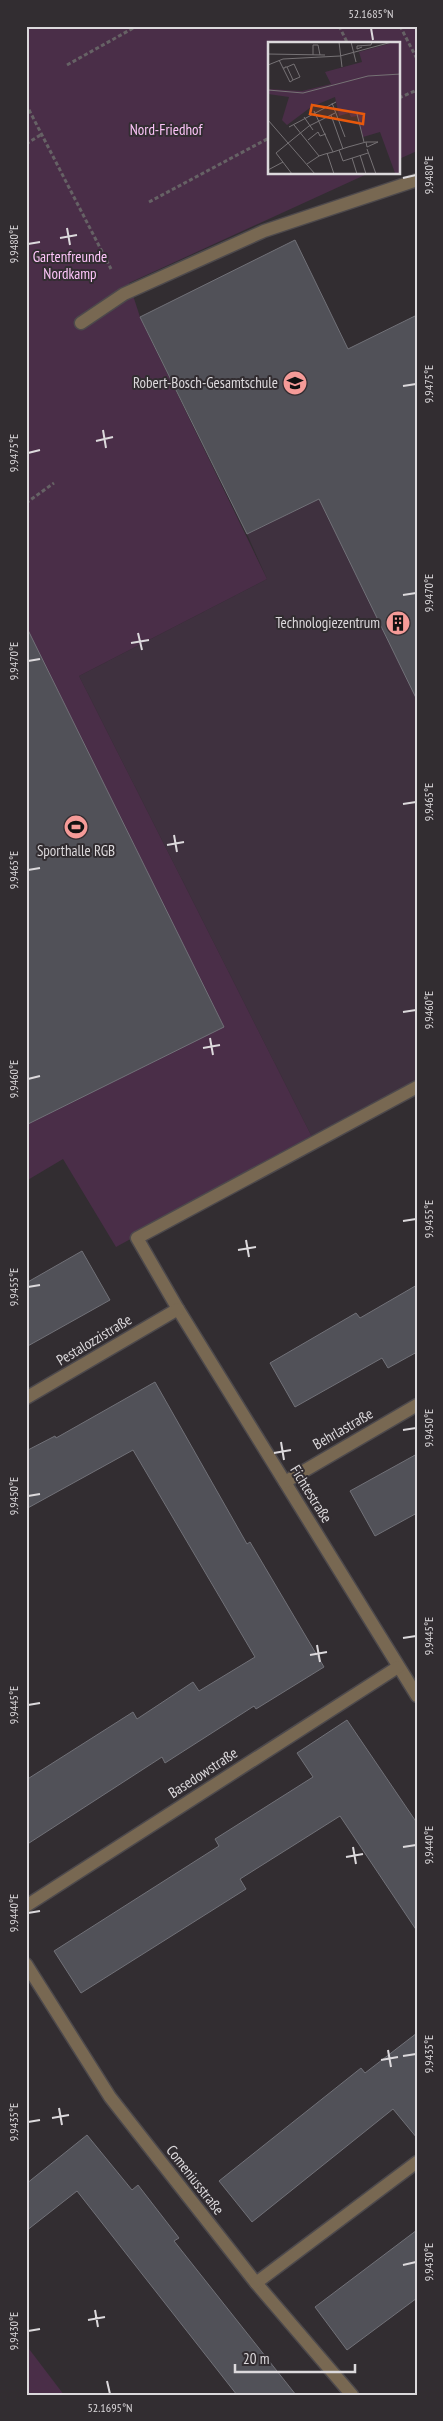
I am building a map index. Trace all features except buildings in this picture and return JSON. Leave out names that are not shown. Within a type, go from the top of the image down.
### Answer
[{"type":"street","points":[[80,323],[124,294],[264,231],[417,180]]},
{"type":"street","name":"Fichtestraße","points":[[417,1087],[137,1238],[178,1309],[417,1696]]},
{"type":"street","name":"Pestalozzistraße","points":[[26,1398],[178,1309]]},
{"type":"street","name":"Behrlastraße","points":[[285,1482],[417,1405]]},
{"type":"street","name":"Basedowstraße","points":[[26,1906],[398,1667]]},
{"type":"street","name":"Comeniusstraße","points":[[26,1964],[110,2097],[256,2283],[352,2395]]},
{"type":"street","points":[[256,2283],[417,2162]]},
{"type":"path","points":[[67,64],[138,26]]},
{"type":"path","points":[[339,26],[347,42]]},
{"type":"path","points":[[400,26],[417,58]]},
{"type":"path","points":[[400,98],[417,90]]},
{"type":"path","points":[[26,104],[124,294]]},
{"type":"path","points":[[26,144],[42,134]]},
{"type":"path","points":[[149,202],[268,139]]},
{"type":"path","points":[[26,503],[54,483]]},
{"type":"shaded area","name":"Technologiezentrum","points":[[417,450],[417,1081],[313,1139],[79,676],[267,579],[247,534]]},
{"type":"green space","points":[[26,26],[417,26],[417,151],[400,159],[400,42],[268,42],[268,175],[365,175],[129,283],[140,317],[267,579],[79,676],[313,1139],[116,1247],[63,1159],[26,1181]]},
{"type":"green space","points":[[26,2345],[64,2395],[26,2395]]},
{"type":"place","name":"Robert-Bosch-Gesamtschule","points":[[295,383]]},
{"type":"place","name":"Technologiezentrum","points":[[398,623]]},
{"type":"place","name":"Sporthalle RGB","points":[[76,827]]},
{"type":"park label","name":"Nord-Friedhof","points":[[166,130]]},
{"type":"park label","name":"Gartenfreunde Nordkamp","points":[[70,266]]}]
